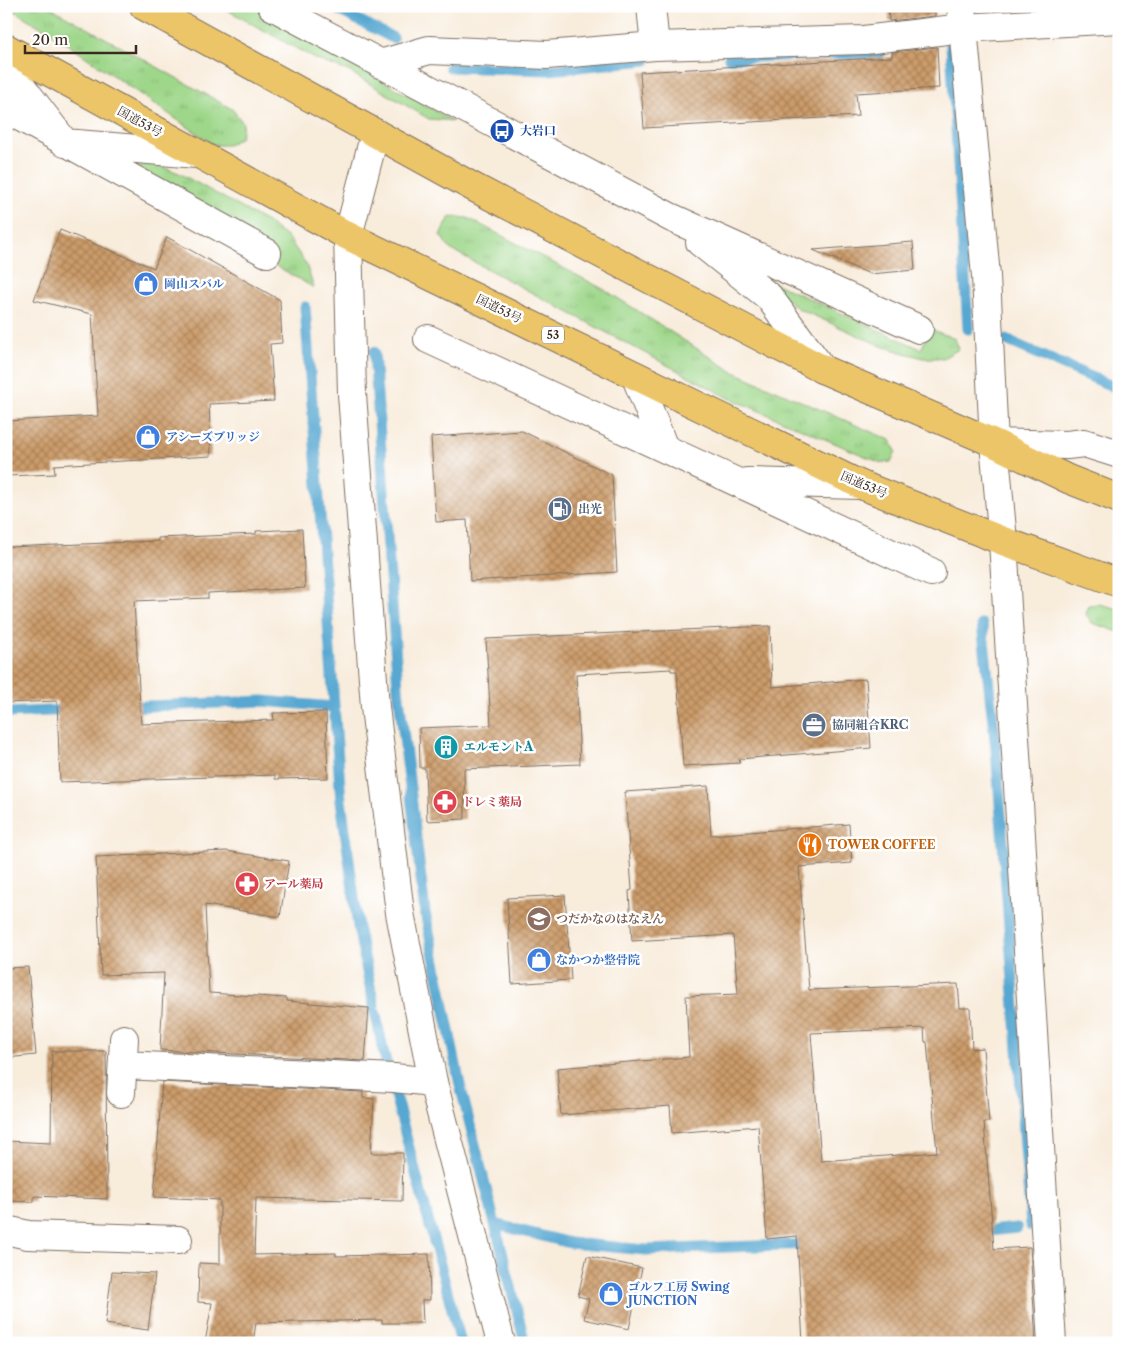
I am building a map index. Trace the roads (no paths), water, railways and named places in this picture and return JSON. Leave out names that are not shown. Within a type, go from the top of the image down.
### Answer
[{"type":"highway","points":[[144,6],[375,133],[822,369],[994,443],[1068,479],[1119,499]]},
{"type":"highway","name":"国道53号","points":[[6,48],[348,236],[636,377],[861,485],[1003,541],[1119,583]]},
{"type":"street","points":[[272,6],[670,217],[919,329]]},
{"type":"street","points":[[651,6],[655,46]]},
{"type":"street","points":[[380,64],[429,50],[547,55],[655,46],[864,40],[962,17],[1119,19]]},
{"type":"street","points":[[962,17],[990,338],[994,443],[1003,541],[1052,1343]]},
{"type":"street","points":[[6,66],[65,143],[197,154]]},
{"type":"street","points":[[6,109],[267,253]]},
{"type":"street","points":[[375,133],[348,236],[352,394],[375,707],[400,913],[433,1082],[501,1343]]},
{"type":"street","points":[[670,217],[769,297],[822,369]]},
{"type":"street","points":[[428,339],[931,572]]},
{"type":"street","points":[[636,377],[664,448]]},
{"type":"street","points":[[994,443],[1084,443],[1119,454]]},
{"type":"street","points":[[737,482],[861,485]]},
{"type":"street","points":[[121,1093],[124,1052],[433,1082]]},
{"type":"street","points":[[6,1230],[28,1235],[178,1240]]},
{"type":"waterway","points":[[331,6],[393,38]]},
{"type":"waterway","points":[[951,45],[968,329]]},
{"type":"waterway","points":[[729,58],[880,52]]},
{"type":"waterway","points":[[450,67],[549,70],[646,60]]},
{"type":"waterway","points":[[305,307],[341,800],[358,927],[383,1050],[461,1343]]},
{"type":"waterway","points":[[1006,340],[1119,389]]},
{"type":"waterway","points":[[374,352],[398,688],[425,912],[460,1085],[525,1343]]},
{"type":"waterway","points":[[982,624],[996,749],[1031,1226]]},
{"type":"waterway","points":[[126,707],[263,701],[334,707]]},
{"type":"waterway","points":[[6,713],[73,710]]},
{"type":"waterway","points":[[495,1224],[570,1243],[646,1250],[811,1244]]},
{"type":"waterway","points":[[979,1232],[1017,1228]]},
{"type":"place","name":"大岩口","points":[[502,131]]},
{"type":"place","name":"岡山スバル","points":[[146,284]]},
{"type":"place","name":"アシーズブリッジ","points":[[148,437]]},
{"type":"place","name":"出光","points":[[560,509]]},
{"type":"place","name":"協同組合KRC","points":[[814,725]]},
{"type":"place","name":"エルモントA","points":[[446,747]]},
{"type":"place","name":"ドレミ薬局","points":[[445,802]]},
{"type":"place","name":"TOWER COFFEE","points":[[810,845]]},
{"type":"place","name":"アール薬局","points":[[247,884]]},
{"type":"place","name":"つだかなのはなえん","points":[[539,919]]},
{"type":"place","name":"なかつか整骨院","points":[[539,960]]},
{"type":"place","name":"ゴルフ工房 Swing JUNCTION","points":[[611,1294]]}]
